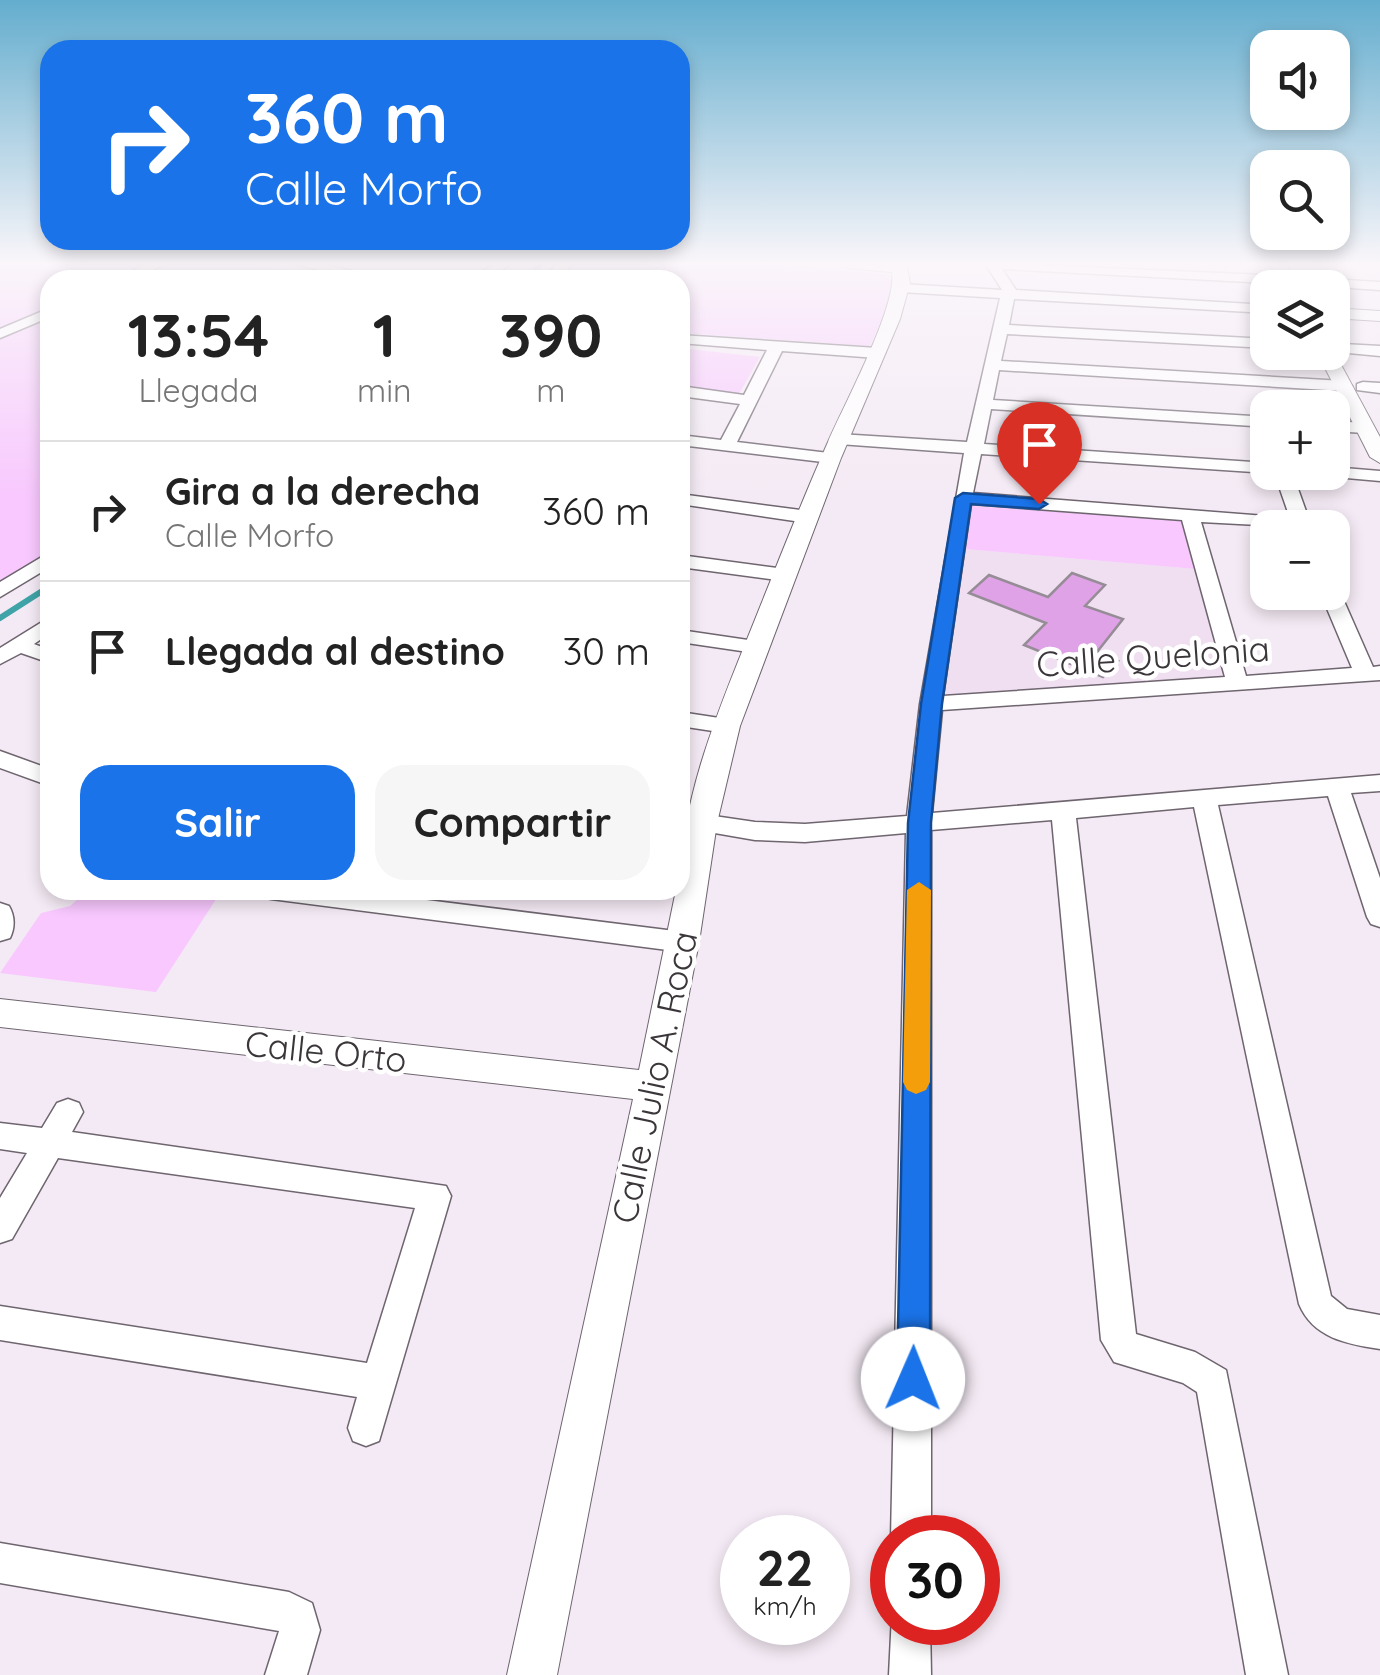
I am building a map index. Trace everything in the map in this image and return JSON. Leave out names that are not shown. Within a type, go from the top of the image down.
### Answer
[{"type":"street","points":[[706,341],[878,353]]},
{"type":"street","name":"Calle Julio A. Roca","points":[[691,821],[755,647],[881,341]]},
{"type":"street","points":[[912,1515],[920,823],[932,704],[963,498],[998,341]]},
{"type":"street","points":[[1218,341],[1250,343]]},
{"type":"street","points":[[726,447],[776,347]]},
{"type":"street","points":[[1350,351],[1380,351]]},
{"type":"street","points":[[993,365],[1362,387],[1380,457]]},
{"type":"street","points":[[690,392],[750,400]]},
{"type":"street","points":[[983,404],[1250,421]]},
{"type":"street","points":[[690,442],[726,447],[972,448],[1250,467]]},
{"type":"street","points":[[1350,474],[1380,476]]},
{"type":"street","points":[[963,498],[1250,521]]},
{"type":"street","points":[[690,500],[808,517]]},
{"type":"street","points":[[1190,516],[1237,682]]},
{"type":"street","points":[[690,563],[784,575]]},
{"type":"street","points":[[0,591],[40,565]]},
{"type":"street","points":[[1339,610],[1372,674]]},
{"type":"street","points":[[0,658],[40,630]]},
{"type":"street","points":[[690,637],[755,647]]},
{"type":"street","points":[[19,644],[40,652]]},
{"type":"street","name":"Calle Quelonia","points":[[932,704],[1372,674]]},
{"type":"street","points":[[690,721],[726,726]]},
{"type":"street","points":[[0,759],[40,774]]},
{"type":"street","points":[[691,821],[805,833],[1380,784]]},
{"type":"street","points":[[1337,787],[1380,917]]},
{"type":"street","points":[[1205,801],[1316,1304],[1322,1314],[1342,1326],[1380,1332]]},
{"type":"street","points":[[1063,812],[1119,1340],[1126,1350],[1192,1368],[1205,1373],[1213,1383],[1267,1675]]},
{"type":"street","points":[[350,900],[682,942]]},
{"type":"street","name":"Calle Julio A. Roca","points":[[532,1675],[682,942],[685,900]]},
{"type":"street","points":[[0,913],[0,930]]},
{"type":"street","name":"Calle Orto","points":[[0,1013],[652,1086]]},
{"type":"street","points":[[0,1228],[68,1112]]},
{"type":"street","points":[[0,1136],[435,1196],[366,1428]]},
{"type":"street","points":[[0,1322],[379,1383]]},
{"type":"street","points":[[0,1563],[289,1612],[298,1617],[300,1630],[286,1675]]},
{"type":"street","points":[[910,1645],[910,1675]]},
{"type":"shaded area","points":[[0,341],[40,341],[40,564],[0,590]]},
{"type":"shaded area","points":[[799,341],[872,341],[870,346]]},
{"type":"shaded area","points":[[690,349],[760,357],[739,394],[690,387]]},
{"type":"shaded area","points":[[972,506],[1184,521],[1196,569],[965,549]]},
{"type":"shaded area","points":[[965,549],[1196,569],[1227,679],[942,700]]},
{"type":"shaded area","points":[[77,900],[216,900],[156,992],[0,973],[41,913],[70,906]]},
{"type":"building","points":[[1072,573],[1105,585],[1085,606],[1123,619],[1097,652],[1118,661],[1103,677],[1024,645],[1046,623],[969,593],[989,575],[1048,597]]},
{"type":"waterway","points":[[0,618],[40,592]]},
{"type":"slow traffic","points":[[916,1082],[919,890]]},
{"type":"route","points":[[913,1379],[920,823],[932,704],[963,498],[1039,504]]}]
